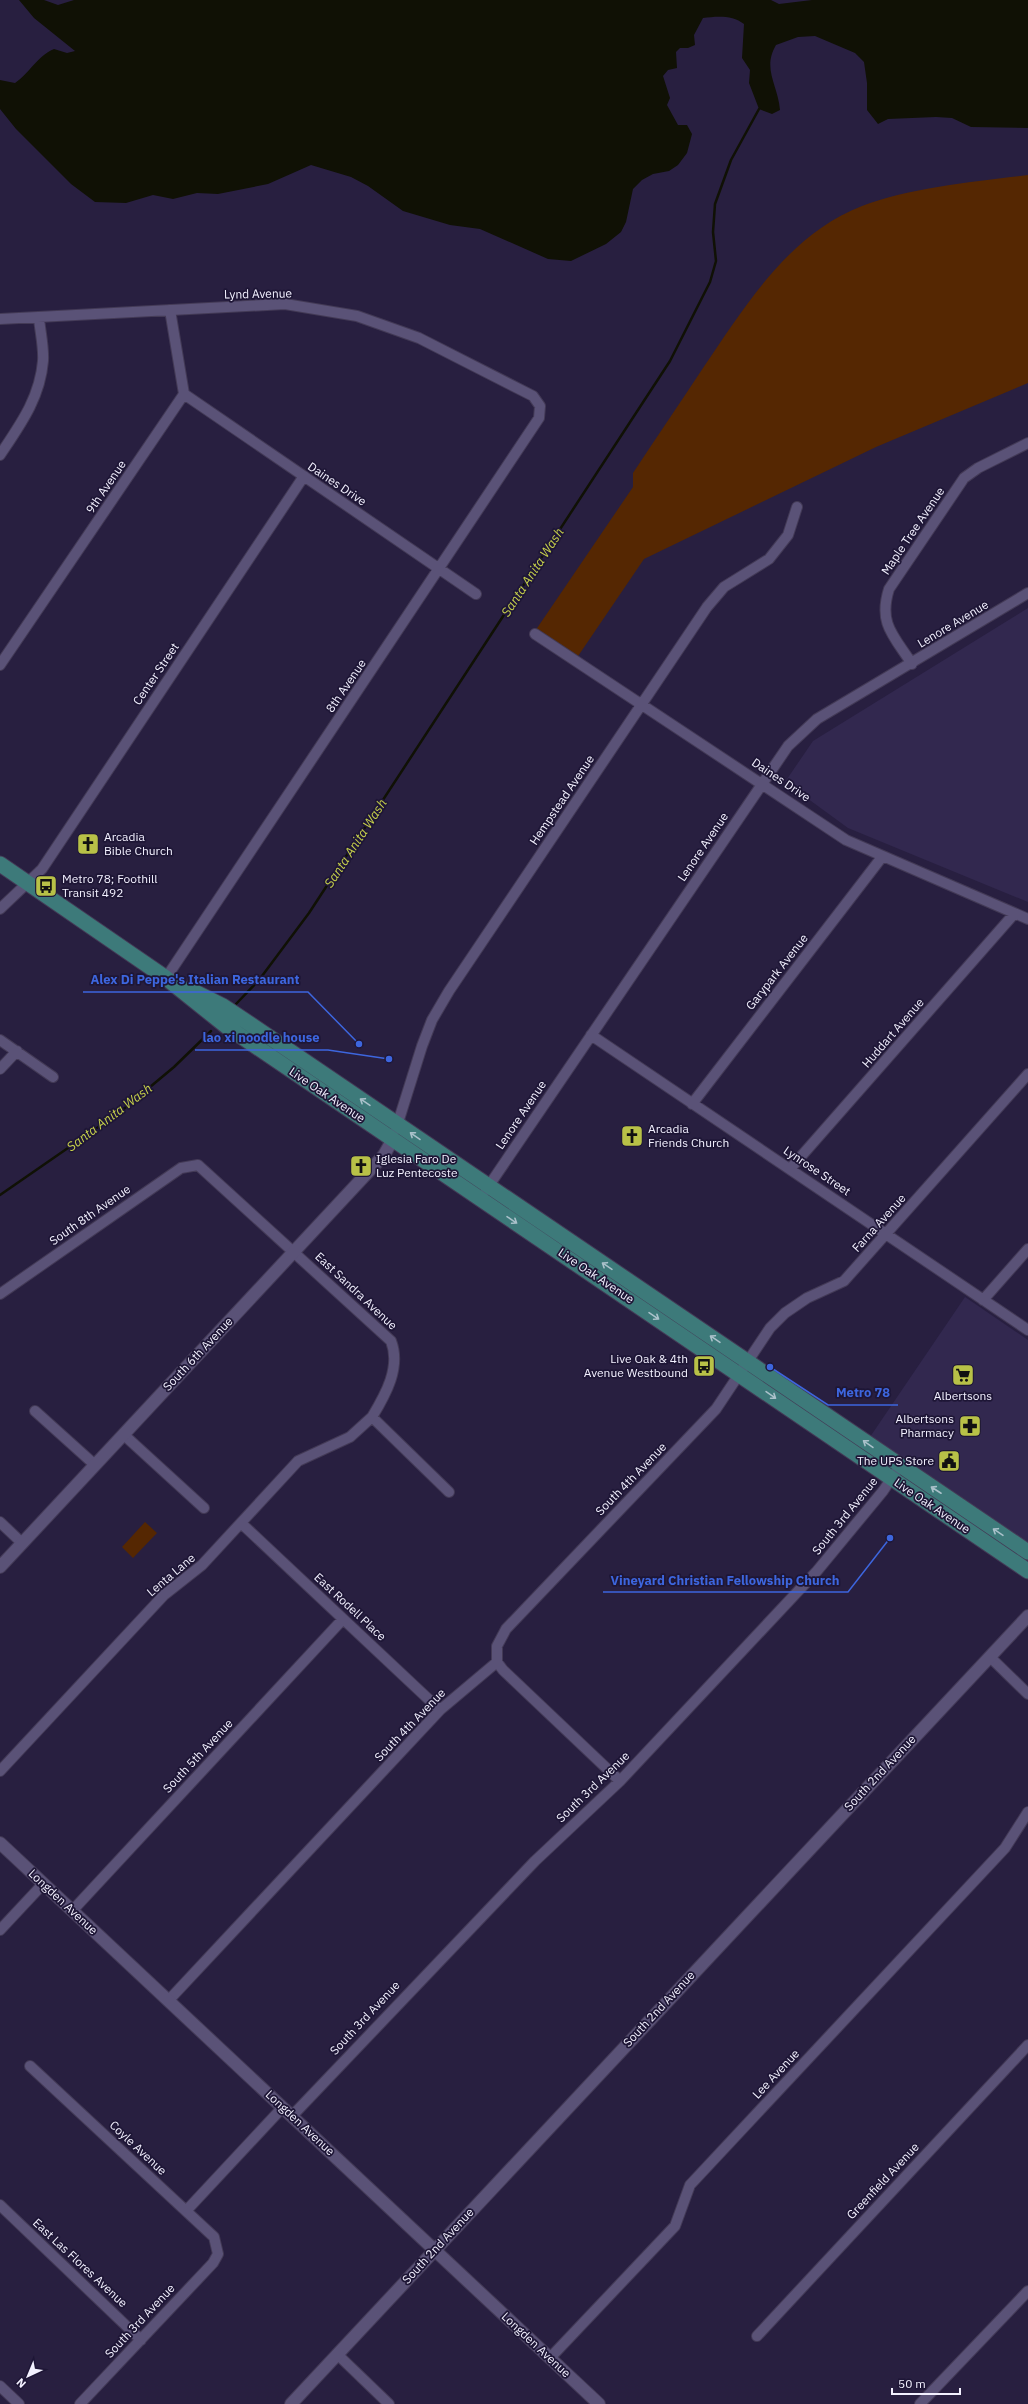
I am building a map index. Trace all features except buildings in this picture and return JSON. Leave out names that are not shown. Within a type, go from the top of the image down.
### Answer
[{"type":"main road","name":"Live Oak Avenue","points":[[0,864],[27,884],[231,1021],[393,1139],[484,1192],[743,1367],[900,1466],[1028,1552]]},
{"type":"main road","name":"Live Oak Avenue","points":[[231,1021],[398,1124],[484,1192]]},
{"type":"main road","name":"Live Oak Avenue","points":[[743,1367],[892,1479],[1028,1571]]},
{"type":"street","name":"Lynd Avenue","points":[[0,319],[285,304],[357,316],[419,338],[532,396],[540,406]]},
{"type":"street","points":[[170,310],[184,394]]},
{"type":"street","points":[[0,455],[25,418],[37,393],[43,360],[39,318]]},
{"type":"street","name":"Daines Drive","points":[[184,394],[476,594]]},
{"type":"street","name":"9th Avenue","points":[[0,665],[184,394]]},
{"type":"street","name":"8th Avenue","points":[[166,978],[539,418],[540,406]]},
{"type":"street","name":"Maple Tree Avenue","points":[[912,664],[886,625],[884,606],[889,589],[964,478],[978,468],[1028,444]]},
{"type":"street","name":"Center Street","points":[[0,909],[42,869],[304,476]]},
{"type":"street","name":"Hempstead Avenue","points":[[393,1139],[422,1046],[436,1014],[707,607],[724,587],[770,558],[788,535],[797,507]]},
{"type":"street","name":"Lenore Avenue","points":[[484,1192],[788,746],[817,719],[912,664],[1028,593]]},
{"type":"street","name":"Daines Drive","points":[[535,634],[846,840],[1028,920]]},
{"type":"street","name":"Garypark Avenue","points":[[692,1104],[882,857]]},
{"type":"street","name":"Huddart Avenue","points":[[790,1169],[1014,914]]},
{"type":"street","name":"Lynrose Street","points":[[591,1035],[1028,1330]]},
{"type":"street","points":[[0,1040],[53,1077]]},
{"type":"street","points":[[0,1069],[17,1051]]},
{"type":"street","name":"Farna Avenue","points":[[743,1367],[770,1328],[785,1313],[807,1298],[844,1281],[1028,1074]]},
{"type":"street","name":"South 6th Avenue","points":[[0,1567],[388,1152],[393,1139]]},
{"type":"street","name":"East Sandra Avenue","points":[[198,1164],[391,1341],[396,1354],[388,1387],[372,1417]]},
{"type":"street","name":"South 8th Avenue","points":[[0,1294],[182,1168],[198,1164]]},
{"type":"street","points":[[983,1300],[1028,1249]]},
{"type":"street","name":"South 4th Avenue","points":[[168,2001],[440,1710],[497,1662],[497,1646],[506,1629],[716,1409],[743,1367]]},
{"type":"street","points":[[35,1411],[95,1465]]},
{"type":"street","points":[[372,1417],[449,1492]]},
{"type":"street","name":"Lenta Lane","points":[[0,1771],[164,1595],[202,1566],[298,1461],[350,1437],[372,1417]]},
{"type":"street","points":[[123,1434],[204,1508]]},
{"type":"street","name":"South 3rd Avenue","points":[[292,2116],[529,1867],[620,1781],[817,1571],[892,1479],[900,1466]]},
{"type":"street","points":[[0,1522],[22,1543]]},
{"type":"street","name":"East Rodell Place","points":[[241,1523],[440,1710]]},
{"type":"street","name":"South 2nd Avenue","points":[[291,2404],[1028,1616]]},
{"type":"street","name":"South 5th Avenue","points":[[72,1911],[343,1619]]},
{"type":"street","points":[[990,1657],[1028,1694]]},
{"type":"street","points":[[497,1662],[502,1670],[620,1781]]},
{"type":"street","name":"Lee Avenue","points":[[550,2358],[675,2226],[690,2185],[1005,1848],[1028,1812]]},
{"type":"street","name":"Longden Avenue","points":[[0,1843],[600,2404]]},
{"type":"street","points":[[0,1930],[43,1884]]},
{"type":"street","name":"Greenfield Avenue","points":[[757,2336],[1028,2045]]},
{"type":"street","name":"Coyle Avenue","points":[[30,2066],[214,2237],[218,2254]]},
{"type":"street","points":[[186,2211],[283,2107]]},
{"type":"street","name":"East Las Flores Avenue","points":[[0,2206],[141,2340]]},
{"type":"street","name":"South 3rd Avenue","points":[[80,2404],[213,2262],[218,2254]]},
{"type":"street","points":[[920,2404],[1028,2291]]},
{"type":"street","points":[[337,2354],[389,2404]]},
{"type":"street","points":[[0,2386],[19,2404]]},
{"type":"shaded area","points":[[19,0],[44,0],[58,5],[74,0],[771,0],[779,4],[812,0],[1028,0],[1028,128],[971,127],[952,118],[936,117],[888,119],[878,124],[867,110],[867,83],[864,62],[855,53],[815,36],[798,37],[776,45],[770,62],[780,110],[772,114],[759,109],[749,83],[750,70],[742,58],[744,24],[735,19],[714,17],[703,18],[694,35],[695,45],[688,48],[680,48],[676,52],[677,68],[668,70],[663,76],[670,98],[667,105],[678,125],[687,125],[692,134],[687,153],[678,165],[669,171],[653,174],[642,180],[633,189],[626,222],[621,232],[606,244],[571,261],[548,259],[480,229],[450,225],[403,211],[368,186],[351,177],[311,165],[268,184],[218,194],[197,193],[173,199],[153,195],[126,203],[95,202],[71,184],[16,129],[0,109],[0,80],[15,83],[25,75],[42,56],[54,49],[67,53],[75,51],[34,18]]},
{"type":"shaded area","points":[[1028,175],[1028,383],[876,447],[644,559],[572,665],[531,637],[633,487],[633,473],[735,320],[771,274],[791,253],[812,234],[836,218],[862,206],[880,200],[900,194],[944,186]]},
{"type":"shaded area","points":[[1028,608],[1028,902],[848,828],[785,782],[813,741]]},
{"type":"shaded area","points":[[965,1297],[1028,1340],[1028,1543],[870,1437]]},
{"type":"shaded area","points":[[145,1522],[157,1533],[133,1558],[122,1547]]},
{"type":"waterway","name":"Santa Anita Wash","points":[[236,1004],[259,980],[309,913],[670,361],[710,282],[716,261],[713,232],[715,204],[731,160],[759,109]]},
{"type":"waterway","name":"Santa Anita Wash","points":[[0,1195],[120,1112],[174,1067],[211,1031]]},
{"type":"place","name":"Arcadia Bible Church","points":[[88,844]]},
{"type":"place","name":"Metro 78; Foothill Transit 492","points":[[46,886]]},
{"type":"place","name":"Alex Di Peppe's Italian Restaurant","points":[[359,1044]]},
{"type":"place","name":"lao xi noodle house","points":[[389,1059]]},
{"type":"place","name":"Arcadia Friends Church","points":[[632,1136]]},
{"type":"place","name":"Iglesia Faro De Luz Pentecoste","points":[[361,1166]]},
{"type":"place","name":"Live Oak & 4th Avenue Westbound","points":[[704,1366]]},
{"type":"place","name":"Metro 78","points":[[770,1367]]},
{"type":"place","name":"Albertsons","points":[[963,1375]]},
{"type":"place","name":"Albertsons Pharmacy","points":[[970,1426]]},
{"type":"place","name":"The UPS Store","points":[[949,1461]]},
{"type":"place","name":"Vineyard Christian Fellowship Church","points":[[890,1538]]}]
